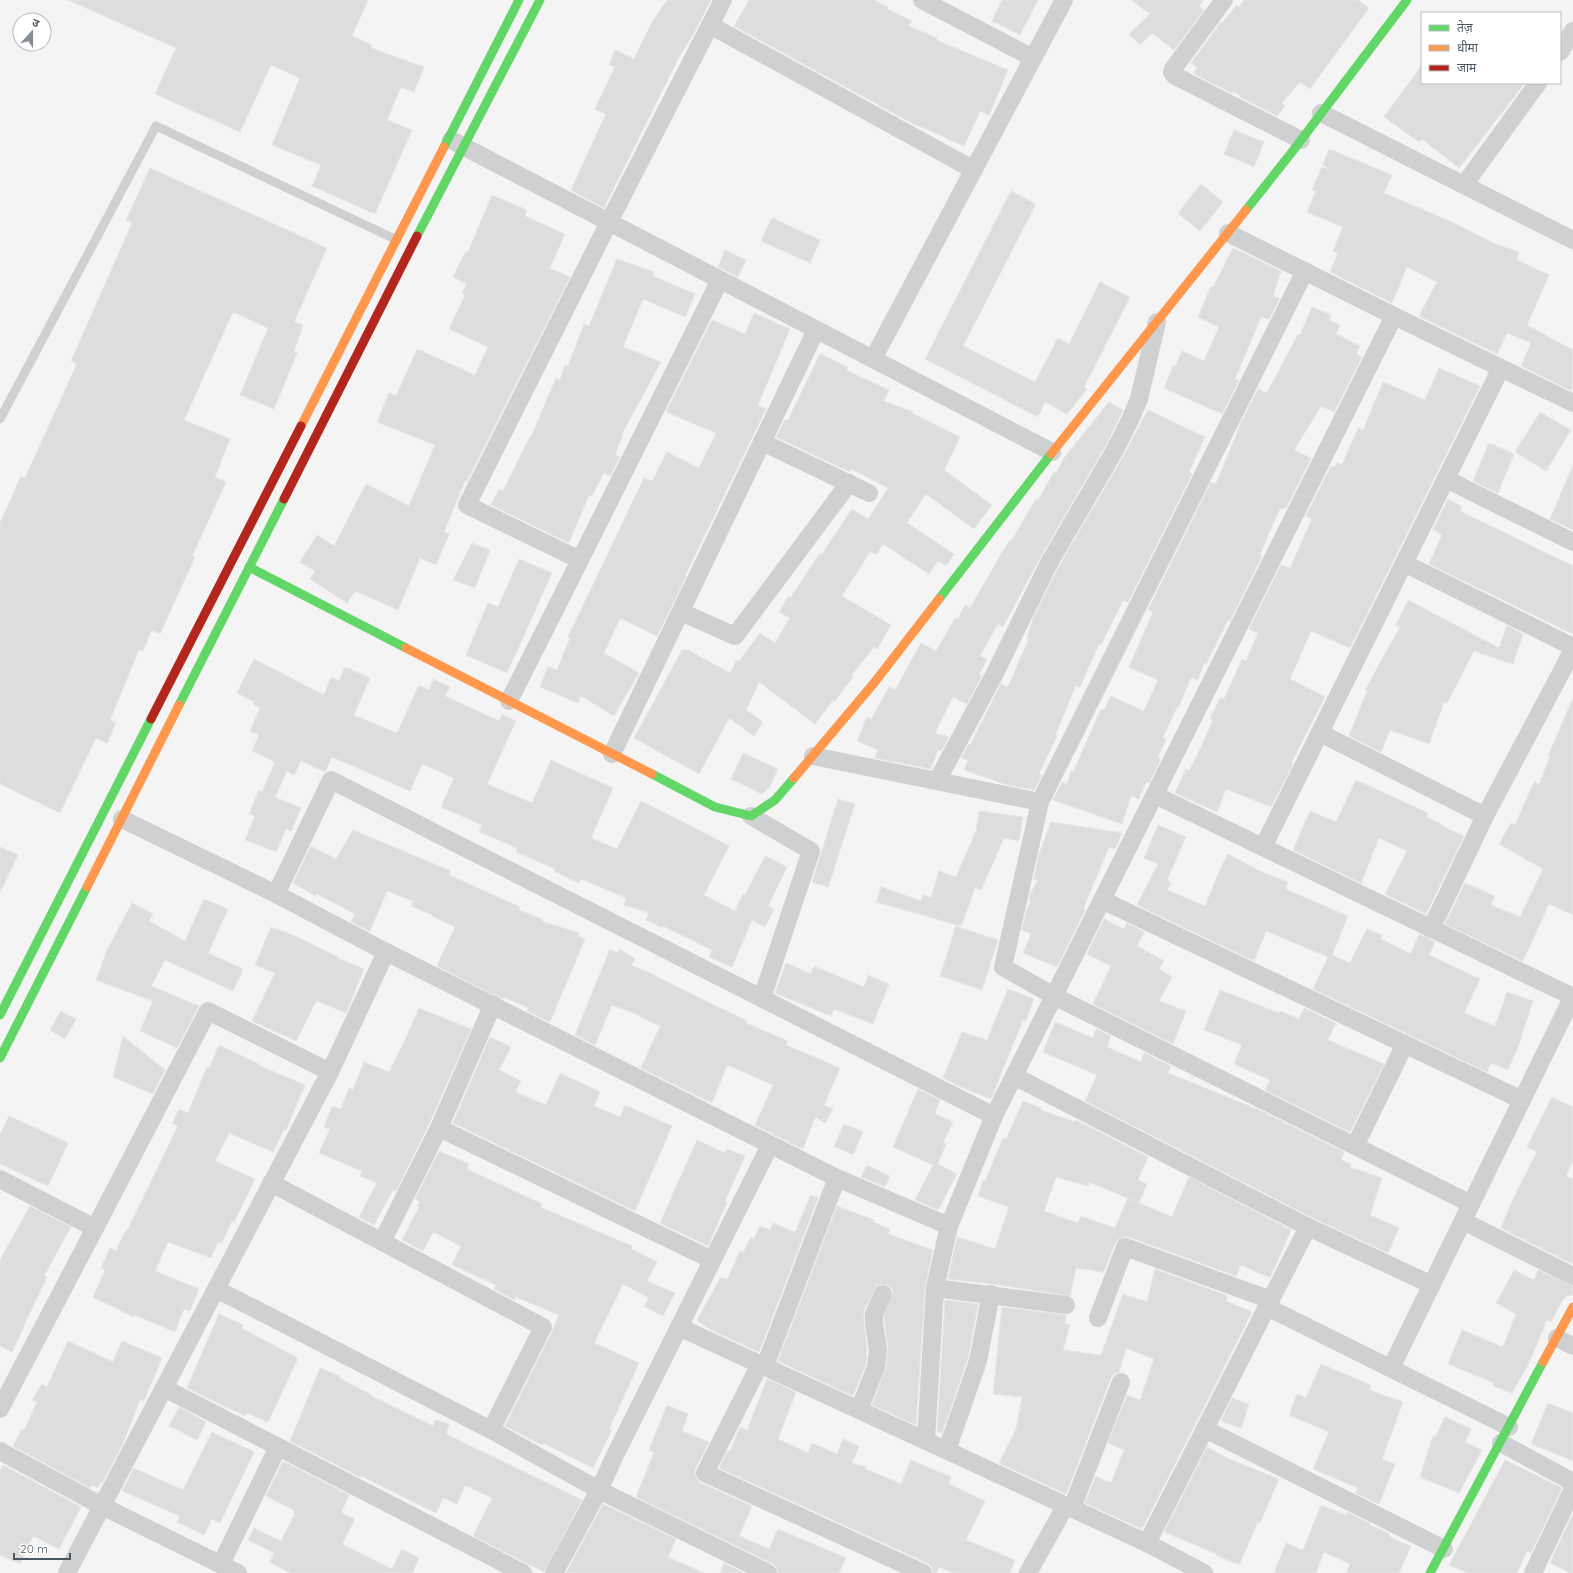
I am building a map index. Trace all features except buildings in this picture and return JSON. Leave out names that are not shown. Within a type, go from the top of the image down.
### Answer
[{"type":"street","points":[[0,1058],[249,568],[456,142],[519,0]]},
{"type":"street","points":[[0,1015],[397,240],[540,0]]},
{"type":"street","points":[[580,560],[466,505],[723,0]]},
{"type":"street","points":[[922,0],[1033,58]]},
{"type":"street","points":[[873,359],[1064,0]]},
{"type":"street","points":[[1224,0],[1172,72],[1175,76],[1301,140]]},
{"type":"street","points":[[751,816],[775,800],[878,676],[1052,452],[1301,140],[1407,0]]},
{"type":"street","points":[[710,25],[974,170]]},
{"type":"street","points":[[1565,53],[1573,31]]},
{"type":"street","points":[[1464,185],[1537,84]]},
{"type":"street","points":[[1321,113],[1573,240]]},
{"type":"street","points":[[456,142],[1052,452]]},
{"type":"street","points":[[1228,233],[1573,403]]},
{"type":"street","points":[[1304,271],[1040,802],[1003,967],[1054,996],[1471,1204]]},
{"type":"street","points":[[509,701],[720,280]]},
{"type":"street","points":[[926,1441],[935,1288],[949,1226],[994,1116],[1394,316]]},
{"type":"street","points":[[937,781],[994,677],[1048,563],[1116,448],[1130,420],[1139,399],[1158,320]]},
{"type":"street","points":[[612,754],[816,330]]},
{"type":"street","points":[[1263,848],[1501,368]]},
{"type":"street","points":[[762,442],[869,493]]},
{"type":"street","points":[[1446,479],[1573,542]]},
{"type":"street","points":[[680,612],[735,636],[849,483]]},
{"type":"street","points":[[1404,563],[1573,649],[1485,816],[1431,929]]},
{"type":"street","points":[[249,568],[715,807],[751,816],[811,851],[762,998]]},
{"type":"street","points":[[1320,733],[1485,816]]},
{"type":"street","points":[[813,756],[1040,802]]},
{"type":"street","points":[[276,894],[331,780],[994,1116]]},
{"type":"street","points":[[1155,795],[1573,997],[1391,1368]]},
{"type":"street","points":[[122,818],[276,894],[386,952],[493,1004],[770,1145],[837,1178],[949,1226]]},
{"type":"street","points":[[1102,900],[1522,1100]]},
{"type":"street","points":[[67,1573],[330,1072],[386,952]]},
{"type":"street","points":[[382,1242],[439,1128],[493,1004]]},
{"type":"street","points":[[0,1409],[208,1011],[330,1072]]},
{"type":"street","points":[[1355,1146],[1404,1044]]},
{"type":"street","points":[[1014,1076],[1308,1227],[1432,1285]]},
{"type":"street","points":[[439,1128],[712,1260]]},
{"type":"street","points":[[554,1573],[599,1490],[616,1452],[770,1145]]},
{"type":"street","points":[[837,1178],[763,1365],[705,1473],[901,1568],[923,1573]]},
{"type":"street","points":[[0,1179],[95,1228]]},
{"type":"street","points":[[271,1183],[543,1327],[491,1430]]},
{"type":"street","points":[[1463,1221],[1573,1276]]},
{"type":"street","points":[[1147,1543],[1308,1227]]},
{"type":"street","points":[[1098,1318],[1125,1247],[1269,1304],[1391,1368],[1509,1427]]},
{"type":"street","points":[[935,1288],[991,1294],[1066,1305]]},
{"type":"street","points":[[216,1289],[491,1430],[599,1490],[768,1573]]},
{"type":"street","points":[[859,1410],[876,1367],[878,1350],[874,1314],[883,1294]]},
{"type":"street","points":[[947,1450],[978,1362],[991,1294]]},
{"type":"street","points":[[1430,1573],[1573,1307]]},
{"type":"street","points":[[679,1326],[1147,1543],[1204,1573]]},
{"type":"street","points":[[1557,1338],[1573,1346]]},
{"type":"street","points":[[1028,1573],[1069,1507],[1121,1382]]},
{"type":"street","points":[[164,1388],[523,1573]]},
{"type":"street","points":[[1205,1429],[1444,1549]]},
{"type":"street","points":[[1501,1443],[1573,1482]]},
{"type":"street","points":[[221,1564],[278,1447]]},
{"type":"street","points":[[0,1451],[102,1506],[238,1573]]},
{"type":"street","points":[[1533,1573],[1573,1489]]},
{"type":"lane","points":[[0,419],[156,126],[397,240]]},
{"type":"traffic: fast","points":[[444,147],[519,0]]},
{"type":"traffic: fast","points":[[417,236],[540,0]]},
{"type":"traffic: fast","points":[[1246,210],[1292,152],[1407,0]]},
{"type":"traffic: fast","points":[[939,599],[1051,454]]},
{"type":"traffic: fast","points":[[179,705],[284,499]]},
{"type":"traffic: fast","points":[[249,567],[406,648]]},
{"type":"traffic: fast","points":[[0,1015],[151,719]]},
{"type":"traffic: fast","points":[[652,774],[715,807],[751,816],[775,800],[794,778]]},
{"type":"traffic: fast","points":[[0,1058],[87,887]]},
{"type":"traffic: fast","points":[[1430,1573],[1543,1362]]},
{"type":"traffic: slow","points":[[301,426],[444,147]]},
{"type":"traffic: slow","points":[[1051,454],[1246,210]]},
{"type":"traffic: slow","points":[[794,778],[874,683],[939,599]]},
{"type":"traffic: slow","points":[[406,648],[652,774]]},
{"type":"traffic: slow","points":[[87,887],[179,705]]},
{"type":"traffic: slow","points":[[1543,1362],[1573,1307]]},
{"type":"traffic: jam","points":[[284,499],[417,236]]},
{"type":"traffic: jam","points":[[151,719],[301,426]]}]
